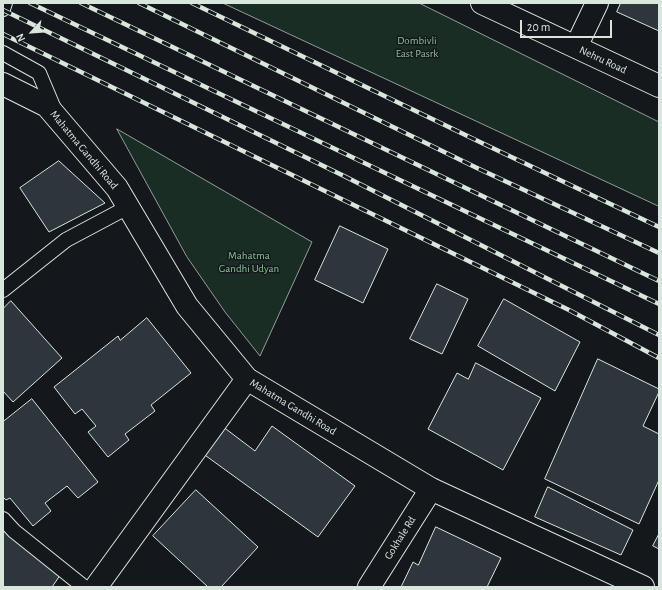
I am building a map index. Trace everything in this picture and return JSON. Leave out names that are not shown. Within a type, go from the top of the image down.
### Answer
[{"type":"street","name":"Nehru Road","points":[[482,3],[659,86]]},
{"type":"street","points":[[576,47],[597,3]]},
{"type":"street","name":"Mahatma Gandhi Road","points":[[3,84],[47,106],[117,188],[187,306],[247,379],[431,489],[643,587]]},
{"type":"street","points":[[96,587],[247,379]]},
{"type":"street","name":"Gokhale Rd","points":[[369,587],[431,489]]},
{"type":"lane","points":[[3,8],[5,3]]},
{"type":"lane","points":[[3,53],[39,73],[60,122]]},
{"type":"lane","points":[[3,290],[66,240],[128,207]]},
{"type":"lane","points":[[3,519],[14,531],[84,587]]},
{"type":"green space","name":"Dombivli East Pasrk","points":[[223,3],[419,3],[659,122],[659,206]]},
{"type":"green space","name":"Mahatma Gandhi Udyan","points":[[117,129],[312,242],[260,356],[225,312],[187,257]]},
{"type":"building","points":[[621,3],[659,3],[659,31],[617,12]]},
{"type":"building","points":[[59,161],[105,203],[49,232],[20,188]]},
{"type":"building","points":[[340,226],[388,249],[363,303],[315,280]]},
{"type":"building","points":[[437,284],[468,299],[442,354],[410,339]]},
{"type":"building","points":[[504,299],[580,342],[555,391],[478,346]]},
{"type":"building","points":[[11,301],[62,358],[13,402],[3,391],[3,309]]},
{"type":"building","points":[[147,318],[191,373],[151,405],[155,411],[125,434],[129,440],[108,457],[88,432],[96,426],[82,409],[75,414],[54,387],[118,336],[120,340]]},
{"type":"building","points":[[598,359],[659,389],[643,426],[659,434],[659,480],[639,524],[545,479]]},
{"type":"building","points":[[476,363],[541,398],[503,470],[428,429],[457,373],[468,379]]},
{"type":"building","points":[[32,399],[98,482],[78,498],[67,486],[45,503],[51,511],[33,526],[10,498],[6,500],[3,497],[3,422]]},
{"type":"building","points":[[222,426],[255,451],[272,426],[355,486],[318,537],[202,453]]},
{"type":"building","points":[[548,487],[633,530],[621,555],[535,517]]},
{"type":"building","points":[[196,490],[258,547],[221,587],[208,587],[153,536]]},
{"type":"building","points":[[436,527],[501,558],[487,587],[401,587],[413,562],[418,565]]},
{"type":"building","points":[[3,529],[63,571],[52,587],[3,587]]},
{"type":"building","points":[[659,534],[659,549],[653,546]]},
{"type":"railway","points":[[30,3],[659,304]]},
{"type":"railway","points":[[81,3],[659,281]]},
{"type":"railway","points":[[139,3],[477,168],[659,253]]},
{"type":"railway","points":[[192,3],[659,227]]},
{"type":"railway","points":[[3,10],[344,176],[659,335]]},
{"type":"railway","points":[[3,34],[569,310],[659,358]]}]
